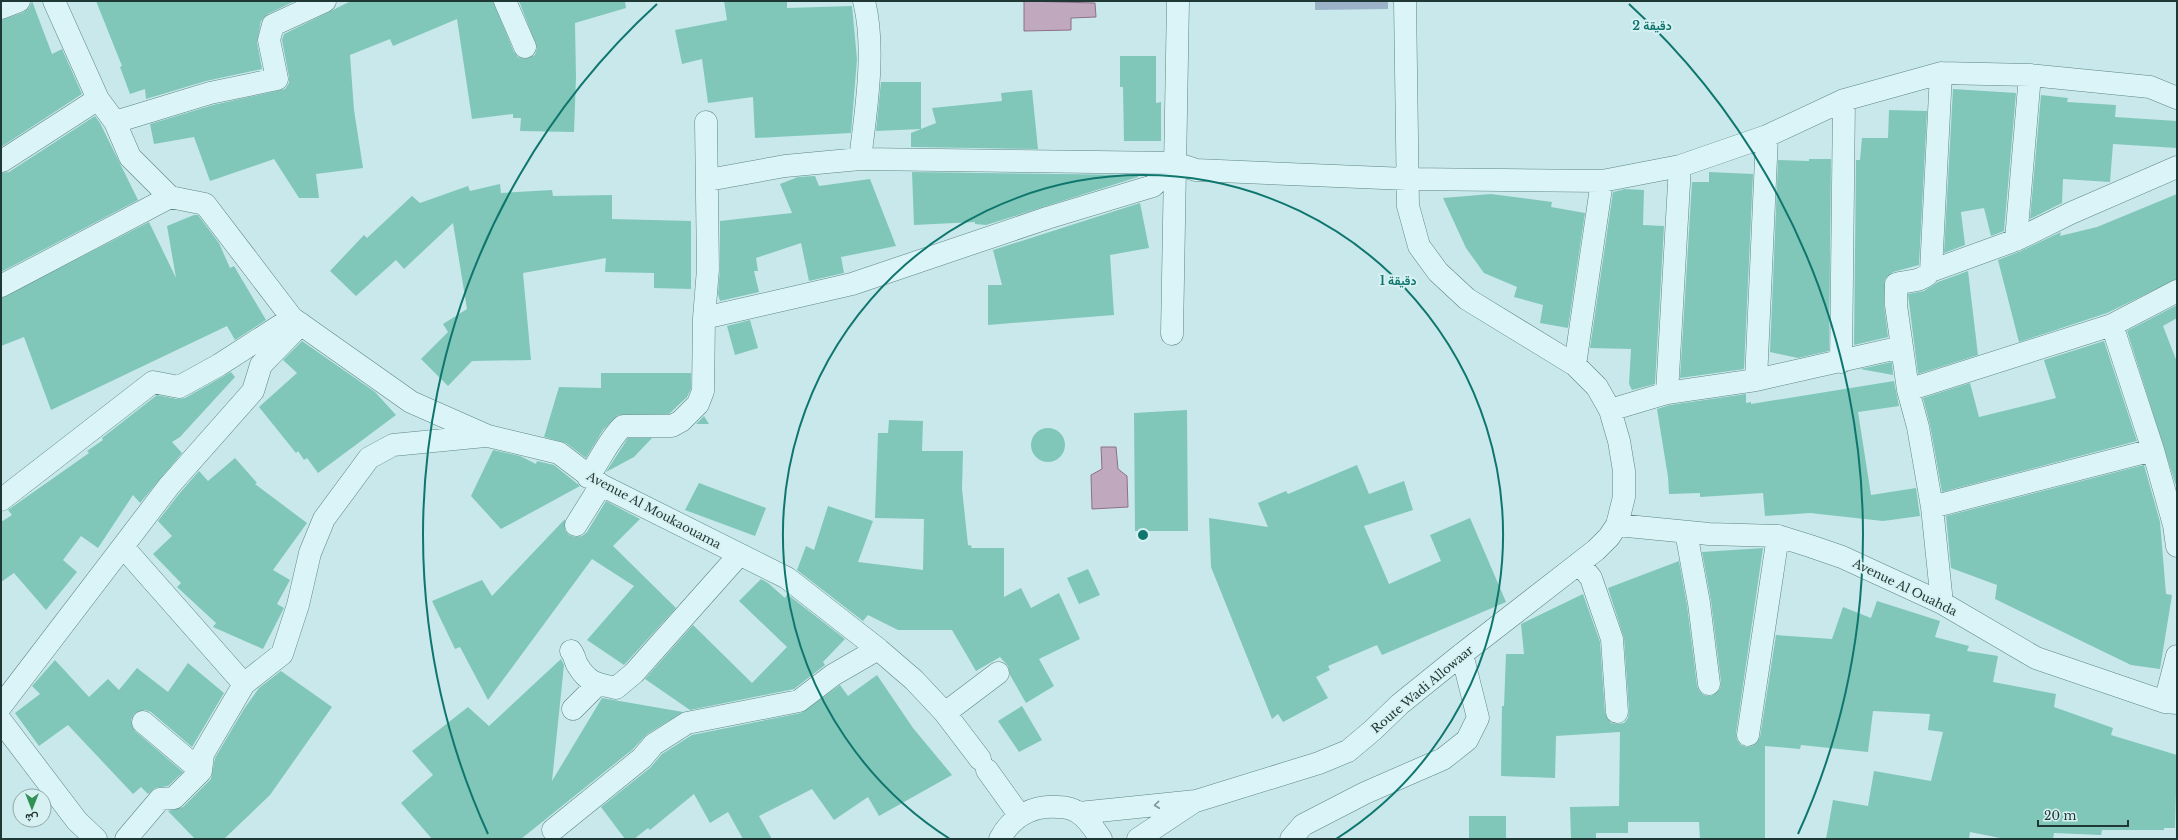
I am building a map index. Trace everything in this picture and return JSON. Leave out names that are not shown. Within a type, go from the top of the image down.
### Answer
[{"type":"street","points":[[1,8],[19,1]]},
{"type":"street","points":[[1,286],[170,197],[130,157],[115,122],[98,100],[54,1]]},
{"type":"street","points":[[115,122],[210,94],[276,80],[269,40],[273,25],[325,1]]},
{"type":"street","points":[[505,1],[525,47]]},
{"type":"street","points":[[860,159],[869,96],[868,17],[864,1]]},
{"type":"street","points":[[1172,334],[1178,1]]},
{"type":"street","points":[[1405,1],[1408,206],[1419,246],[1438,272],[1467,299],[1575,365],[1597,387],[1610,410],[1619,441],[1624,471],[1624,497],[1617,525]]},
{"type":"street","points":[[708,180],[785,166],[860,159],[1175,163],[1196,170],[1407,179],[1602,181],[1680,166],[1767,136],[1844,100],[1940,73],[2030,75],[2150,87],[2177,98]]},
{"type":"street","points":[[1931,271],[1940,73]]},
{"type":"street","points":[[2016,240],[2030,75]]},
{"type":"street","points":[[2,161],[98,100]]},
{"type":"street","points":[[1841,362],[1844,100]]},
{"type":"street","points":[[576,525],[594,481],[601,459],[614,435],[623,426],[672,426],[681,421],[698,404],[703,391],[704,318],[708,269],[708,180],[706,122]]},
{"type":"street","points":[[1756,380],[1767,136]]},
{"type":"street","points":[[704,318],[852,284],[1047,218],[1153,186],[1175,163]]},
{"type":"street","points":[[1666,393],[1680,166]]},
{"type":"street","points":[[1942,603],[1932,507],[1918,427],[1908,390],[1896,305],[1896,284],[1916,282],[1927,276],[1931,271],[2016,240],[2078,210],[2177,168]]},
{"type":"street","points":[[1575,365],[1602,181]]},
{"type":"street","name":"Avenue Al Moukaouama","points":[[170,197],[205,204],[296,320],[410,402],[488,436],[559,453],[594,481],[787,578],[878,649],[914,680],[945,713],[984,764],[1020,816]]},
{"type":"street","points":[[1908,390],[2112,325],[2177,291]]},
{"type":"street","points":[[1,500],[153,382],[179,387],[296,320]]},
{"type":"street","points":[[1,706],[124,548],[169,486],[253,391],[261,365],[296,320]]},
{"type":"street","points":[[2112,325],[2153,450],[2174,525],[2177,546]]},
{"type":"street","points":[[1610,410],[1666,393],[1756,380],[1902,348]]},
{"type":"street","points":[[126,839],[160,799],[174,798],[201,771],[203,754],[244,684],[282,654],[298,605],[310,553],[324,519],[369,458],[393,445],[488,436]]},
{"type":"street","points":[[1932,507],[2153,450]]},
{"type":"street","name":"Avenue Al Ouahda","points":[[1617,525],[1686,532],[1778,536],[1842,557],[1942,603],[2036,658],[2171,702]]},
{"type":"street","name":"Route Wadi Allowaar","points":[[1000,839],[1006,828],[1020,816],[1035,808],[1051,806],[1067,808],[1079,812],[1196,801],[1319,763],[1348,751],[1374,730],[1400,704],[1579,563],[1609,537],[1617,525]]},
{"type":"street","points":[[1686,532],[1699,603],[1709,684]]},
{"type":"street","points":[[1748,735],[1778,536]]},
{"type":"street","points":[[124,548],[244,684]]},
{"type":"street","points":[[571,651],[577,665],[586,677],[597,685],[616,688],[634,673],[739,555]]},
{"type":"street","points":[[1579,563],[1591,578],[1612,639],[1617,712]]},
{"type":"street","points":[[553,830],[642,758],[654,744],[687,723],[799,701],[833,675],[878,649]]},
{"type":"street","points":[[1291,839],[1303,825],[1365,793],[1443,759],[1467,740],[1478,718],[1462,654]]},
{"type":"street","points":[[2171,702],[2177,656]]},
{"type":"street","points":[[945,713],[998,673]]},
{"type":"street","points":[[573,709],[597,685]]},
{"type":"street","points":[[1,721],[77,820],[96,839]]},
{"type":"street","points":[[143,722],[201,771]]},
{"type":"street","name":"Route Wadi Allowaar","points":[[1138,839],[1196,801]]},
{"type":"street","points":[[1079,812],[1101,839]]},
{"type":"shaded area","points":[[1024,1],[1095,3],[1096,17],[1071,18],[1071,30],[1024,31]]},
{"type":"shaded area","points":[[1315,1],[1388,1],[1388,9],[1315,10]]},
{"type":"shaded area","points":[[1101,447],[1116,447],[1118,469],[1127,476],[1128,507],[1092,509],[1091,475],[1102,469]]},
{"type":"building","points":[[32,1],[52,54],[62,49],[82,94],[1,147],[1,20],[24,12],[29,8]]},
{"type":"building","points":[[96,1],[295,1],[268,14],[261,21],[257,42],[262,69],[206,81],[146,99],[145,89],[130,94],[120,67],[122,66]]},
{"type":"building","points":[[351,1],[493,1],[514,52],[518,57],[524,59],[535,55],[537,48],[519,1],[625,1],[626,8],[575,23],[576,77],[574,132],[520,131],[521,118],[513,118],[513,114],[472,119],[457,19],[393,46],[390,39],[350,55],[354,110],[363,168],[316,174],[319,198],[299,198],[274,159],[210,181],[194,137],[154,144],[150,124],[213,105],[285,89],[289,83],[289,77],[282,40],[284,34]]},
{"type":"building","points":[[724,1],[787,1],[787,8],[852,6],[857,59],[851,133],[755,138],[753,97],[708,103],[702,59],[682,64],[675,30],[727,20]]},
{"type":"building","points":[[1120,56],[1156,56],[1156,103],[1161,102],[1161,141],[1124,141],[1123,87],[1120,87]]},
{"type":"building","points":[[881,82],[921,82],[921,129],[876,131]]},
{"type":"building","points":[[1953,89],[2016,93],[2004,231],[1991,236],[1984,208],[1961,212],[1965,245],[1944,253]]},
{"type":"building","points":[[1032,90],[1038,149],[911,147],[911,133],[936,123],[932,108],[1002,101],[1001,93]]},
{"type":"building","points":[[2041,95],[2068,98],[2067,102],[2116,105],[2115,117],[2177,121],[2177,148],[2113,144],[2110,182],[2063,179],[2062,203],[2030,219]]},
{"type":"building","points":[[1889,110],[1927,111],[1919,265],[1893,272],[1885,279],[1884,305],[1888,337],[1854,345],[1856,160],[1860,160],[1862,138],[1888,138]]},
{"type":"building","points":[[95,116],[100,123],[138,200],[1,272],[1,173],[9,172]]},
{"type":"building","points":[[1809,159],[1831,159],[1829,351],[1798,358],[1770,352],[1778,160],[1809,161]]},
{"type":"building","points":[[912,172],[1138,175],[1138,177],[986,225],[975,224],[975,222],[914,225]]},
{"type":"building","points":[[1709,172],[1753,174],[1744,369],[1680,378],[1692,182],[1709,182]]},
{"type":"building","points":[[815,176],[819,186],[870,179],[896,246],[841,257],[844,273],[809,281],[801,243],[756,258],[758,271],[754,271],[759,292],[720,301],[718,294],[720,269],[720,221],[792,213],[780,184],[798,177]]},
{"type":"building","points":[[500,184],[501,193],[552,190],[553,196],[612,195],[612,219],[691,221],[691,289],[654,288],[654,273],[605,272],[606,258],[523,273],[531,360],[472,361],[448,386],[421,359],[448,332],[443,324],[467,309],[453,223],[404,269],[396,260],[356,296],[330,271],[364,235],[367,238],[412,196],[420,203],[468,186],[470,191]]},
{"type":"building","points":[[1625,189],[1644,190],[1643,225],[1664,226],[1655,384],[1632,390],[1629,384],[1631,349],[1590,348],[1613,192]]},
{"type":"building","points":[[1491,194],[1552,202],[1551,207],[1585,213],[1568,328],[1540,323],[1543,305],[1514,297],[1517,287],[1484,273],[1466,248],[1443,198]]},
{"type":"building","points":[[2177,194],[2177,279],[2107,313],[2019,342],[1998,260],[2061,232],[2060,236],[2097,227]]},
{"type":"building","points":[[1140,203],[1149,248],[1110,255],[1114,315],[988,325],[988,285],[1002,285],[993,250]]},
{"type":"building","points":[[194,215],[198,215],[219,243],[230,268],[234,266],[266,320],[235,340],[227,326],[51,410],[24,337],[1,346],[1,298],[149,222],[176,278],[167,226]]},
{"type":"building","points":[[1968,271],[1978,355],[1918,374],[1908,294],[1924,291],[1938,282]]},
{"type":"building","points":[[2177,305],[2177,318],[2163,326],[2177,362],[2177,489],[2127,331]]},
{"type":"building","points":[[750,320],[758,348],[735,355],[727,326]]},
{"type":"building","points":[[302,341],[375,392],[396,415],[318,473],[307,458],[304,460],[298,451],[296,453],[259,407],[297,373],[283,360]]},
{"type":"building","points":[[2104,341],[2137,441],[1942,492],[1930,425],[1923,398],[1970,383],[1979,417],[2056,398],[2044,360]]},
{"type":"building","points":[[1892,362],[1893,375],[1860,369]]},
{"type":"building","points":[[231,372],[235,377],[180,437],[172,442],[182,453],[140,503],[133,495],[98,548],[81,536],[63,560],[77,572],[46,610],[14,573],[1,582],[1,522],[12,515],[8,510],[89,453],[87,451],[103,440],[102,438],[157,395],[177,399],[185,398]]},
{"type":"building","points":[[601,373],[691,373],[691,389],[687,397],[669,414],[618,415],[603,430],[586,458],[566,443],[544,437],[559,387],[601,388]]},
{"type":"building","points":[[1894,381],[1899,406],[1858,412],[1871,495],[1916,488],[1920,516],[1883,521],[1810,513],[1765,516],[1763,493],[1700,497],[1700,493],[1669,494],[1668,477],[1657,409],[1670,405],[1746,394],[1746,403],[1751,402],[1751,404]]},
{"type":"building","points":[[1187,410],[1188,531],[1135,531],[1134,413]]},
{"type":"building","points":[[704,416],[709,424],[696,424]]},
{"type":"building","points":[[889,420],[923,421],[922,451],[963,451],[962,489],[968,545],[972,546],[971,548],[1004,548],[1004,597],[1021,588],[1031,608],[1059,593],[1080,639],[1039,659],[1054,686],[1026,703],[1010,675],[1008,666],[1000,657],[976,671],[952,630],[898,630],[868,615],[863,621],[797,570],[806,546],[814,550],[828,506],[873,521],[858,562],[923,570],[924,519],[875,518],[878,433],[888,433]]},
{"type":"building","points":[[1048,428],[1060,433],[1065,445],[1060,457],[1048,462],[1036,457],[1031,445],[1036,433]]},
{"type":"building","points":[[628,438],[652,438],[634,457],[606,472]]},
{"type":"building","points":[[493,450],[520,456],[536,464],[537,461],[554,465],[580,486],[501,529],[471,496]]},
{"type":"building","points":[[235,458],[257,483],[255,484],[307,523],[273,570],[290,580],[277,604],[284,608],[263,649],[213,627],[216,623],[177,587],[181,583],[153,554],[172,536],[158,521],[179,494],[199,471],[208,481]]},
{"type":"building","points":[[1357,465],[1369,494],[1404,481],[1413,510],[1364,526],[1389,584],[1441,561],[1430,535],[1470,518],[1506,602],[1382,655],[1377,645],[1328,666],[1330,670],[1316,677],[1328,698],[1283,722],[1278,714],[1272,719],[1211,567],[1209,518],[1268,527],[1258,503],[1286,491],[1288,494]]},
{"type":"building","points":[[2144,465],[2160,522],[2166,594],[2172,595],[2160,669],[2131,665],[1995,599],[1997,585],[1951,568],[1946,516]]},
{"type":"building","points":[[699,483],[766,508],[755,536],[685,510]]},
{"type":"building","points":[[606,501],[640,519],[613,546],[676,608],[624,665],[587,640],[634,586],[592,559],[488,700],[460,647],[455,649],[432,601],[482,580],[492,596],[565,519],[565,530],[569,535],[575,537],[582,536],[587,532]]},
{"type":"building","points":[[1763,548],[1736,733],[1737,740],[1741,745],[1747,747],[1753,746],[1760,737],[1776,635],[1832,639],[1843,607],[1871,618],[1877,601],[1940,621],[1935,637],[1969,646],[1967,651],[1998,656],[1993,682],[2056,694],[2054,707],[2113,728],[2111,735],[2177,755],[2175,828],[2164,828],[2164,830],[2102,830],[2101,835],[2054,833],[2053,839],[2005,839],[1970,832],[1969,839],[1826,839],[1833,800],[1868,806],[1874,771],[1931,781],[1943,732],[1928,730],[1930,714],[1873,711],[1868,752],[1801,745],[1800,749],[1765,746],[1765,839],[1700,839],[1699,822],[1628,822],[1628,833],[1596,833],[1596,839],[1571,839],[1570,807],[1619,806],[1620,732],[1556,736],[1555,778],[1501,776],[1502,706],[1504,706],[1506,654],[1524,654],[1521,624],[1583,594],[1600,642],[1605,713],[1611,723],[1624,723],[1628,718],[1629,711],[1624,638],[1608,588],[1679,561],[1687,605],[1697,686],[1699,691],[1704,695],[1711,696],[1720,689],[1721,682],[1711,601],[1702,552]]},
{"type":"building","points":[[1088,569],[1100,595],[1079,604],[1067,578]]},
{"type":"building","points":[[761,579],[768,583],[785,598],[787,594],[845,639],[823,662],[825,665],[794,689],[690,710],[645,679],[693,625],[752,683],[787,647],[739,601]]},
{"type":"building","points":[[561,659],[564,665],[552,781],[602,698],[683,712],[647,734],[633,749],[521,839],[432,839],[401,803],[433,775],[412,751],[468,707],[489,726]]},
{"type":"building","points":[[55,660],[89,697],[108,679],[119,690],[137,668],[168,692],[188,663],[224,693],[192,747],[151,712],[145,710],[134,714],[131,720],[135,731],[183,772],[168,786],[155,788],[148,794],[141,787],[133,794],[68,725],[39,746],[15,713],[40,694],[32,686]]},
{"type":"building","points":[[281,671],[332,707],[270,795],[224,839],[195,839],[168,811],[183,807],[211,779],[215,758],[244,709],[259,688]]},
{"type":"building","points":[[877,675],[913,728],[952,775],[879,816],[868,797],[834,820],[812,789],[759,816],[772,839],[743,839],[728,812],[710,823],[694,794],[650,830],[648,828],[634,839],[625,839],[601,807],[650,768],[662,754],[692,735],[801,713],[840,685],[848,696]]},
{"type":"building","points":[[1022,706],[1042,740],[1019,752],[998,721]]},
{"type":"building","points":[[1469,816],[1506,816],[1506,839],[1469,839]]}]
